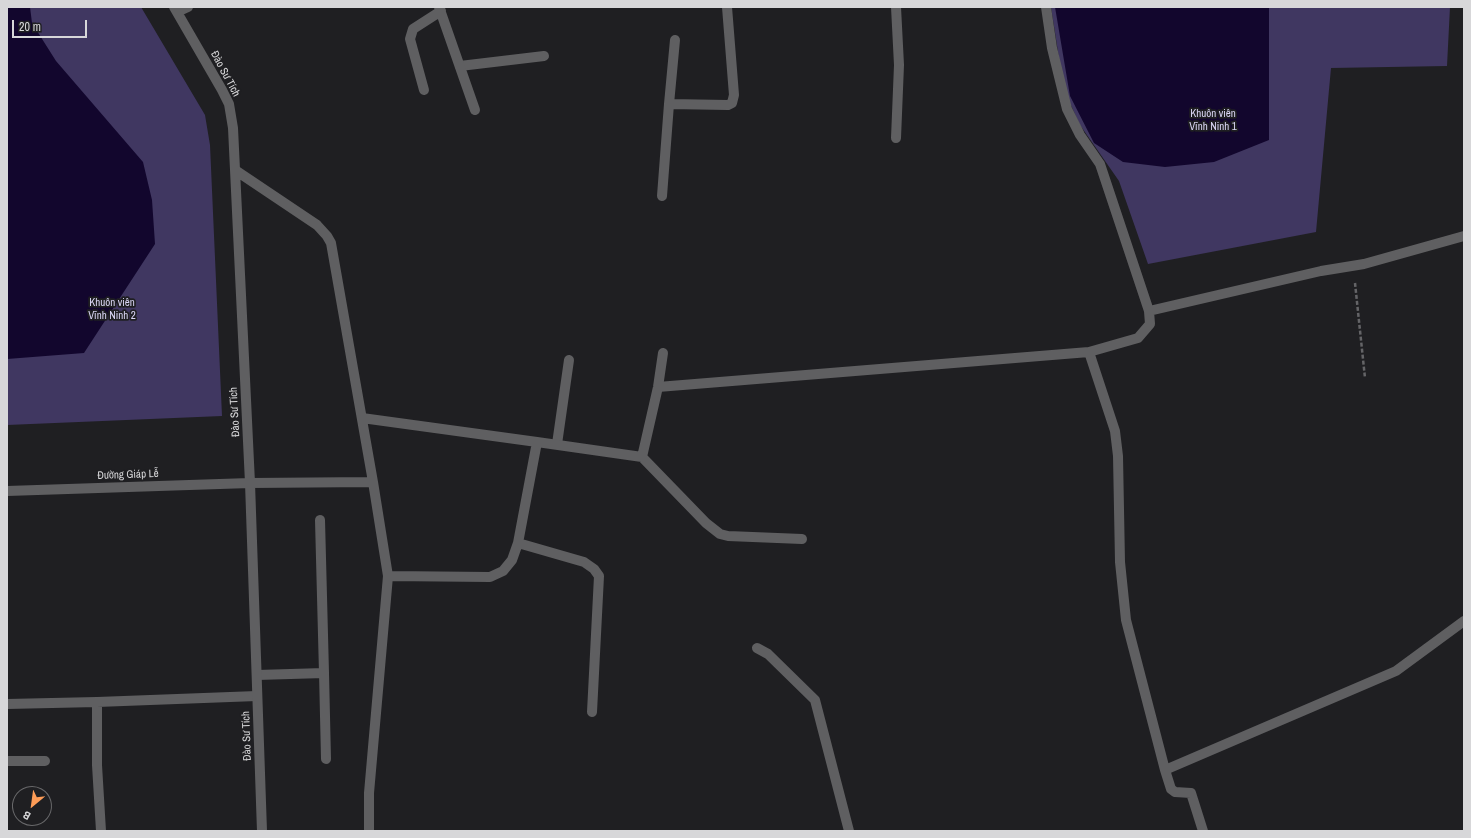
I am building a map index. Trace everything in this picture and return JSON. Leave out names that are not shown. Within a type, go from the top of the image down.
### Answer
[{"type":"street","points":[[175,10],[188,7]]},
{"type":"street","points":[[669,104],[728,105],[732,103],[734,95],[727,7]]},
{"type":"street","points":[[896,7],[898,65],[896,138]]},
{"type":"street","points":[[658,386],[1089,352],[1138,338],[1150,324],[1149,311],[1100,164],[1080,135],[1067,109],[1052,48],[1046,7]]},
{"type":"street","points":[[424,90],[410,39],[413,29],[440,9],[475,110]]},
{"type":"street","name":"Đào Sư Tích","points":[[175,10],[229,104],[233,128],[250,483],[262,831]]},
{"type":"street","points":[[662,196],[675,40]]},
{"type":"street","points":[[460,66],[544,56]]},
{"type":"street","points":[[235,170],[317,225],[328,236],[331,243],[388,576],[369,793],[369,831]]},
{"type":"street","points":[[1149,311],[1321,271],[1353,266],[1464,236]]},
{"type":"street","points":[[1089,352],[1115,431],[1118,456],[1120,562],[1126,620],[1171,789],[1175,792],[1191,793],[1203,831]]},
{"type":"street","points":[[642,457],[658,386],[663,353]]},
{"type":"street","points":[[557,444],[570,360]]},
{"type":"street","points":[[362,418],[642,457],[706,523],[720,534],[728,536],[802,539]]},
{"type":"street","points":[[388,576],[490,576],[503,571],[512,560],[518,542],[537,442]]},
{"type":"street","name":"Đường Giáp Lễ","points":[[7,491],[250,483],[373,482]]},
{"type":"street","points":[[320,520],[326,759]]},
{"type":"street","points":[[518,542],[584,562],[594,569],[599,576],[592,712]]},
{"type":"street","points":[[1165,770],[1396,671],[1464,621]]},
{"type":"street","points":[[757,648],[768,654],[815,700],[849,831]]},
{"type":"street","points":[[257,675],[324,673]]},
{"type":"street","points":[[7,704],[257,696]]},
{"type":"street","points":[[97,702],[97,765],[101,831]]},
{"type":"street","points":[[7,761],[45,761]]},
{"type":"path","points":[[1353,266],[1365,378]]},
{"type":"green space","name":"Khuôn viên Vĩnh Ninh 2","points":[[7,7],[141,7],[205,115],[210,145],[222,416],[7,425]]},
{"type":"green space","name":"Khuôn viên Vĩnh Ninh 1","points":[[1051,7],[1450,7],[1447,66],[1331,68],[1316,232],[1148,264],[1119,181],[1080,125],[1064,90]]},
{"type":"shaded area","points":[[7,7],[30,7],[32,23],[56,61],[143,162],[152,200],[155,244],[84,353],[7,359]]},
{"type":"shaded area","points":[[1055,7],[1269,7],[1269,140],[1214,162],[1165,167],[1123,162],[1094,143],[1070,96]]}]
